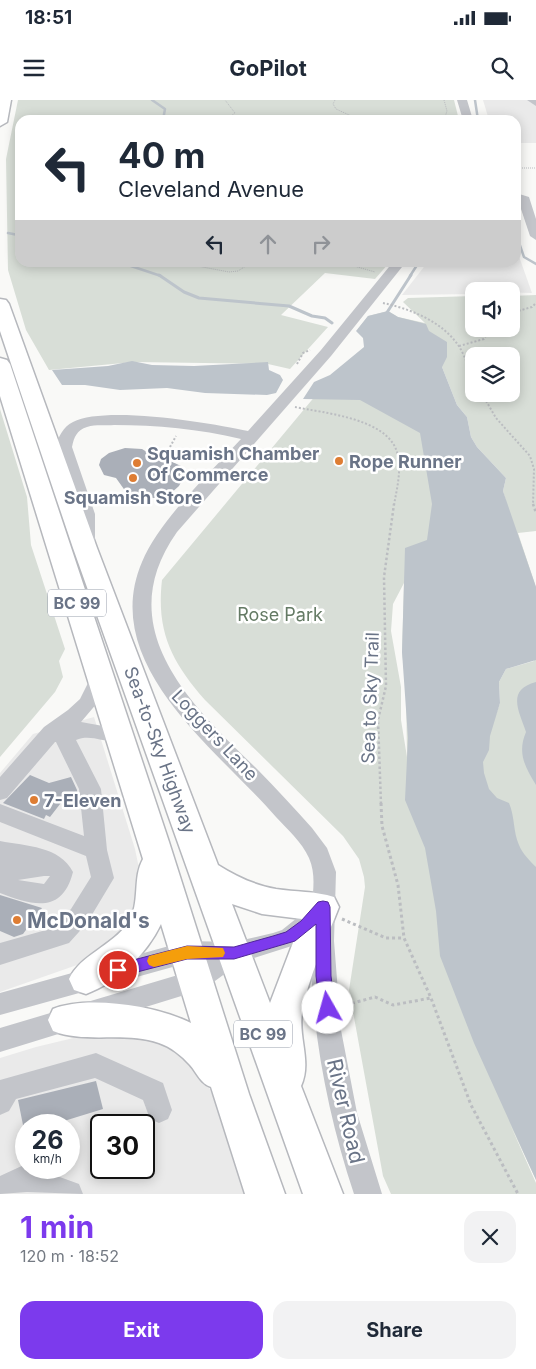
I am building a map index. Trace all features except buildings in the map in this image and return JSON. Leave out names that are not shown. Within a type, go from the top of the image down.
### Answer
[{"type":"highway","points":[[0,122],[4,100]]},
{"type":"highway","name":"Sea-to-Sky Highway","points":[[0,304],[85,548],[323,1194]]},
{"type":"highway","name":"Sea-to-Sky Highway","points":[[0,364],[154,842],[231,1094],[265,1194]]},
{"type":"highway","points":[[86,979],[134,942],[143,929],[150,913],[155,886],[154,842]]},
{"type":"highway","points":[[206,875],[225,888],[256,900],[323,907],[291,990],[284,1016],[293,1116]]},
{"type":"highway","points":[[65,1020],[147,1023],[173,1031],[195,1043],[212,1064],[231,1094]]},
{"type":"street","points":[[462,100],[466,115]]},
{"type":"street","points":[[532,100],[536,103]]},
{"type":"street","points":[[521,197],[523,197],[536,236]]},
{"type":"street","name":"Loggers Lane","points":[[323,907],[326,892],[326,875],[320,857],[272,797],[183,705],[163,678],[152,654],[144,613],[147,573],[155,552],[174,524],[370,300],[396,267]]},
{"type":"street","points":[[85,548],[87,514],[64,447],[65,437],[74,428],[94,421],[153,420],[183,423],[250,436]]},
{"type":"street","points":[[0,792],[93,698],[100,678]]},
{"type":"street","points":[[57,735],[84,728],[118,735]]},
{"type":"street","points":[[0,954],[61,936],[79,916],[103,878],[96,850],[90,789],[57,735]]},
{"type":"street","points":[[0,813],[96,850]]},
{"type":"street","points":[[0,850],[52,861],[62,872],[62,879],[58,887],[51,892],[39,895],[22,892],[0,883]]},
{"type":"street","points":[[0,866],[10,872],[48,866],[56,867]]},
{"type":"street","points":[[0,1040],[65,1020],[191,966],[290,937],[306,926],[323,907]]},
{"type":"street","name":"River Road","points":[[323,907],[324,976],[336,1081],[368,1194]]},
{"type":"street","points":[[0,1004],[86,979],[191,966]]},
{"type":"street","points":[[0,1031],[26,1032]]},
{"type":"street","points":[[0,1102],[8,1089],[96,1065],[154,1092],[159,1110]]},
{"type":"street","points":[[0,1191],[26,1178],[69,1194]]},
{"type":"path","points":[[225,100],[235,112],[232,115]]},
{"type":"path","points":[[335,100],[333,104],[336,109],[349,115]]},
{"type":"path","points":[[444,100],[446,115]]},
{"type":"path","points":[[521,168],[536,168]]},
{"type":"path","points":[[202,267],[229,272],[245,267]]},
{"type":"path","points":[[358,267],[380,274]]},
{"type":"path","points":[[370,300],[400,307],[438,326],[460,346],[465,358]]},
{"type":"path","points":[[520,310],[532,307],[536,303]]},
{"type":"path","points":[[460,346],[485,337]]},
{"type":"path","points":[[487,402],[496,418],[522,446],[533,462],[535,486],[532,501],[536,513]]},
{"type":"path","name":"Sea to Sky Trail","points":[[286,405],[377,428],[393,443],[398,455],[399,472],[384,577],[386,686],[378,720],[382,826],[398,885],[404,938],[431,998],[471,1105],[518,1194]]},
{"type":"path","points":[[323,907],[344,920],[386,938],[404,938]]},
{"type":"path","points":[[328,1008],[366,1002],[375,997],[393,1005],[431,998]]},
{"type":"shaded area","points":[[483,100],[536,100],[536,143],[521,143],[521,115],[488,115]]},
{"type":"shaded area","points":[[521,262],[532,293],[520,293],[520,282],[465,282],[465,294],[402,295],[424,267],[521,267]]},
{"type":"shaded area","points":[[388,311],[398,317],[426,324],[429,331],[447,342],[447,357],[442,367],[457,405],[467,417],[471,437],[477,447],[506,478],[503,491],[536,587],[536,660],[506,669],[499,682],[500,703],[490,736],[489,750],[483,762],[489,789],[497,798],[509,803],[519,845],[524,854],[536,867],[536,1180],[474,1043],[440,956],[436,911],[425,848],[405,800],[408,738],[402,652],[405,548],[427,540],[432,504],[420,433],[360,400],[303,399],[314,382],[330,375],[364,347],[363,338],[356,331],[368,316]]},
{"type":"shaded area","points":[[132,361],[152,365],[194,366],[268,362],[269,370],[280,375],[283,380],[276,393],[267,395],[205,393],[167,388],[120,390],[85,385],[62,385],[52,370],[108,366]]},
{"type":"shaded area","points":[[536,682],[536,785],[522,753],[526,732],[517,702],[521,690]]},
{"type":"shaded area","points":[[94,717],[135,849],[142,883],[140,906],[127,929],[106,947],[77,965],[0,992],[0,773],[33,734]]},
{"type":"shaded area","points":[[143,1033],[181,1051],[203,1075],[220,1111],[247,1194],[0,1194],[0,1058],[90,1034]]},
{"type":"green space","points":[[18,100],[454,100],[458,115],[15,115],[15,267],[386,267],[375,279],[325,273],[281,315],[328,327],[290,369],[268,364],[134,362],[49,370],[26,330],[8,270],[6,159]]},
{"type":"green space","points":[[536,295],[536,531],[518,533],[536,587],[536,1028],[467,797],[500,703],[499,682],[506,669],[534,661],[509,512],[503,491],[506,478],[477,447],[471,437],[467,417],[457,405],[442,367],[358,329],[368,316],[388,311],[398,317],[425,323],[403,302],[408,298],[465,296],[465,337],[520,337],[520,296]]},
{"type":"green space","name":"Rose Park","points":[[316,395],[365,399],[427,430],[451,554],[536,1180],[510,1124],[536,1183],[536,1194],[391,1194],[383,1176],[349,990],[365,887],[359,859],[343,836],[193,686],[175,659],[164,631],[161,599],[162,580]],"holes":[[[404,583],[402,652],[406,687],[407,757],[401,720],[401,687],[391,631],[393,604]]]},
{"type":"green space","points":[[0,409],[27,497],[31,545],[65,649],[59,661],[63,677],[55,692],[0,757]]},
{"type":"waterway","points":[[152,100],[165,109],[164,115]]},
{"type":"waterway","points":[[475,100],[477,115]]},
{"type":"waterway","points":[[8,233],[15,234]]},
{"type":"waterway","points":[[521,248],[524,257],[536,264]]},
{"type":"waterway","points":[[134,267],[160,276]]},
{"type":"waterway","points":[[410,276],[416,267]]},
{"type":"waterway","points":[[386,314],[411,275]]},
{"type":"waterway","points":[[160,276],[184,292],[199,298],[289,306],[312,316],[325,318],[332,323]]},
{"type":"slow traffic","points":[[154,961],[187,952],[218,953]]},
{"type":"place","name":"Rope Runner","points":[[339,461]]},
{"type":"place","name":"Squamish Chamber Of Commerce","points":[[137,463]]},
{"type":"place","name":"Squamish Store","points":[[133,478]]},
{"type":"place","name":"7-Eleven","points":[[34,800]]},
{"type":"place","name":"McDonald's","points":[[17,920]]},
{"type":"route","points":[[118,970],[187,952],[234,953],[290,937],[306,926],[323,907],[324,976],[328,1008]]}]
